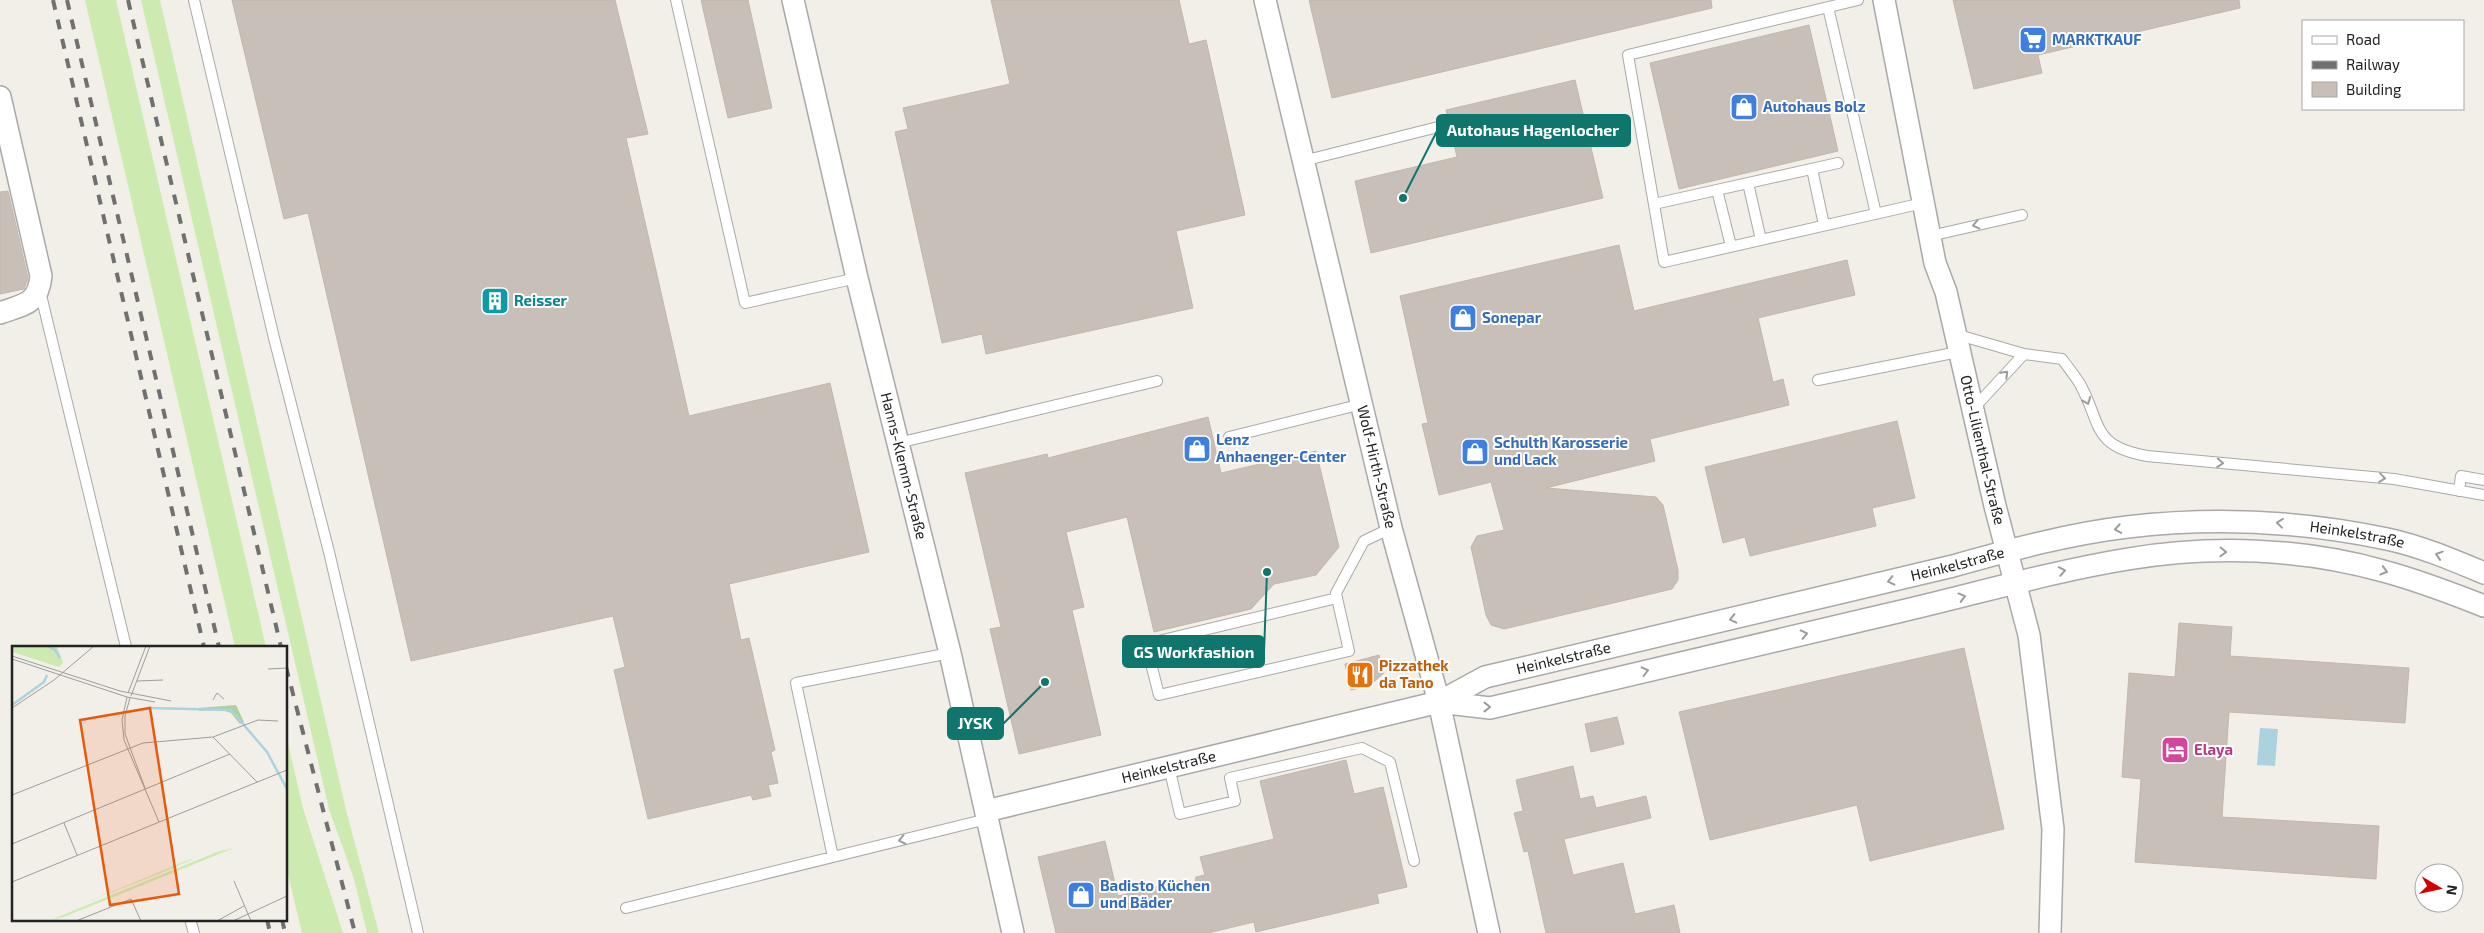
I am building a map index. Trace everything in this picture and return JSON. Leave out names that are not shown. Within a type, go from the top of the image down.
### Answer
[{"type":"street","name":"Hanns-Klemm-Straße","points":[[793,0],[857,278],[950,653],[1013,933]]},
{"type":"street","name":"Wolf-Hirth-Straße","points":[[1265,0],[1391,528],[1439,702],[1489,933]]},
{"type":"street","name":"Otto-Lilienthal-Straße","points":[[1884,0],[1930,236],[2006,551],[2029,636],[2048,776],[2054,855],[2050,933]]},
{"type":"street","points":[[0,97],[41,276],[40,290],[33,301],[0,313]]},
{"type":"street","name":"Heinkelstraße","points":[[987,815],[1169,767],[1439,702],[1486,677],[1953,566],[2006,551],[2126,527],[2209,521],[2275,523],[2389,539],[2445,557],[2484,573]]},
{"type":"street","name":"Heinkelstraße","points":[[1439,702],[1490,708],[2053,573],[2130,558],[2210,551],[2272,553],[2328,559],[2381,570],[2484,606]]},
{"type":"lane","points":[[194,0],[271,328],[329,552],[418,933]]},
{"type":"lane","points":[[676,0],[744,303],[857,278]]},
{"type":"lane","points":[[1858,0],[1628,55],[1664,262],[1923,203]]},
{"type":"lane","points":[[1828,7],[1876,214]]},
{"type":"lane","points":[[1304,161],[1442,126]]},
{"type":"lane","points":[[1654,204],[1838,163]]},
{"type":"lane","points":[[1812,169],[1824,225]]},
{"type":"lane","points":[[1748,183],[1761,240]]},
{"type":"lane","points":[[1717,190],[1731,246]]},
{"type":"lane","points":[[1930,236],[2022,215]]},
{"type":"lane","points":[[40,290],[126,646]]},
{"type":"lane","points":[[1818,380],[1956,343],[2062,359],[2080,384],[2100,432],[2124,452],[2147,456],[2394,479],[2484,495]]},
{"type":"lane","points":[[1972,410],[2024,354]]},
{"type":"lane","points":[[898,443],[1157,381]]},
{"type":"lane","points":[[1229,437],[1362,404]]},
{"type":"lane","points":[[2459,491],[2461,476],[2484,480]]},
{"type":"lane","points":[[1337,598],[1146,644],[1159,695],[1349,650],[1336,593],[1364,541],[1391,528]]},
{"type":"lane","points":[[833,857],[796,683],[950,653]]},
{"type":"lane","points":[[1169,767],[1180,814],[1235,801],[1230,778],[1362,748],[1390,762],[1414,861]]},
{"type":"lane","points":[[626,908],[930,834],[987,815]]},
{"type":"lane","points":[[190,920],[194,933]]},
{"type":"green space","points":[[85,0],[116,0],[266,646],[235,646]]},
{"type":"green space","points":[[141,0],[160,0],[346,810],[379,933],[367,933],[354,879],[329,809]]},
{"type":"green space","points":[[288,744],[303,808],[343,933],[302,933],[288,874]]},
{"type":"water","points":[[2260,728],[2278,729],[2275,766],[2257,765]]},
{"type":"building","name":"Reisser","points":[[232,0],[615,0],[648,134],[626,138],[689,416],[830,383],[869,552],[729,584],[741,640],[749,638],[775,750],[771,752],[778,783],[768,785],[771,796],[753,800],[751,795],[648,819],[614,670],[625,667],[613,616],[411,661],[308,213],[284,219]]},
{"type":"building","points":[[701,0],[748,0],[772,108],[728,118]]},
{"type":"building","points":[[991,0],[1179,0],[1189,44],[1206,40],[1245,215],[1176,231],[1193,308],[986,354],[982,334],[942,343],[895,132],[908,129],[903,108],[1010,84]]},
{"type":"building","points":[[1309,0],[1711,0],[1712,8],[1332,98]]},
{"type":"building","name":"MARKTKAUF","points":[[1953,0],[2239,0],[2240,8],[2038,55],[2042,73],[1974,89]]},
{"type":"building","name":"Autohaus Bolz","points":[[1809,25],[1838,151],[1679,189],[1650,63]]},
{"type":"building","points":[[1575,80],[1603,198],[1371,253],[1355,181],[1457,157],[1446,110]]},
{"type":"building","points":[[8,191],[28,278],[24,289],[0,294],[0,192]]},
{"type":"building","points":[[1619,245],[1634,311],[1847,260],[1855,295],[1758,318],[1773,382],[1783,379],[1789,405],[1650,439],[1655,461],[1546,488],[1656,497],[1663,505],[1678,570],[1678,580],[1672,589],[1504,629],[1491,625],[1486,615],[1471,547],[1477,536],[1504,530],[1491,482],[1439,495],[1422,424],[1428,423],[1400,296]]},
{"type":"building","points":[[1208,417],[1221,473],[1316,451],[1339,547],[1316,575],[1274,584],[1251,609],[1154,632],[1127,517],[1066,532],[1084,607],[1072,610],[1101,735],[1019,754],[990,629],[1001,627],[965,473],[1047,454],[1048,458]]},
{"type":"building","points":[[1897,421],[1915,498],[1872,508],[1876,526],[1750,556],[1745,537],[1723,543],[1705,467]]},
{"type":"building","name":"Elaya","points":[[2179,623],[2232,627],[2230,656],[2409,668],[2405,723],[2229,712],[2222,817],[2379,826],[2376,879],[2135,862],[2141,779],[2122,777],[2129,673],[2175,677]]},
{"type":"building","points":[[1964,648],[2004,829],[1870,861],[1857,805],[1710,840],[1679,712]]},
{"type":"building","points":[[1379,655],[1384,673],[1370,685],[1351,690],[1345,664]]},
{"type":"building","points":[[1617,717],[1624,744],[1591,752],[1585,724]]},
{"type":"building","points":[[1346,760],[1354,794],[1383,787],[1407,887],[1377,894],[1379,903],[1256,932],[1254,922],[1208,933],[1056,933],[1038,857],[1105,841],[1118,896],[1180,881],[1195,883],[1196,877],[1205,875],[1200,857],[1274,839],[1260,781]]},
{"type":"building","points":[[1573,766],[1580,799],[1593,796],[1596,808],[1646,796],[1651,818],[1564,839],[1573,875],[1623,863],[1635,914],[1674,905],[1680,933],[1546,933],[1528,851],[1524,852],[1514,813],[1523,811],[1516,780]]},
{"type":"railway","points":[[53,0],[204,646]]},
{"type":"railway","points":[[67,0],[219,646]]},
{"type":"railway","points":[[128,0],[281,646]]},
{"type":"railway","points":[[288,675],[355,933]]},
{"type":"railway","points":[[267,920],[270,933]]},
{"type":"railway","points":[[282,920],[285,933]]},
{"type":"place","name":"MARKTKAUF","points":[[2033,40]]},
{"type":"place","name":"Autohaus Bolz","points":[[1744,107]]},
{"type":"place","name":"Autohaus Hagenlocher","points":[[1403,198]]},
{"type":"place","name":"Reisser","points":[[495,301]]},
{"type":"place","name":"Sonepar","points":[[1463,318]]},
{"type":"place","name":"Lenz Anhaenger-Center","points":[[1197,449]]},
{"type":"place","name":"Schulth Karosserie und Lack","points":[[1475,452]]},
{"type":"place","name":"GS Workfashion","points":[[1267,572]]},
{"type":"place","name":"Pizzathek da Tano","points":[[1360,675]]},
{"type":"place","name":"JYSK","points":[[1045,682]]},
{"type":"place","name":"Elaya","points":[[2175,750]]},
{"type":"place","name":"Badisto Küchen und Bäder","points":[[1081,895]]}]
